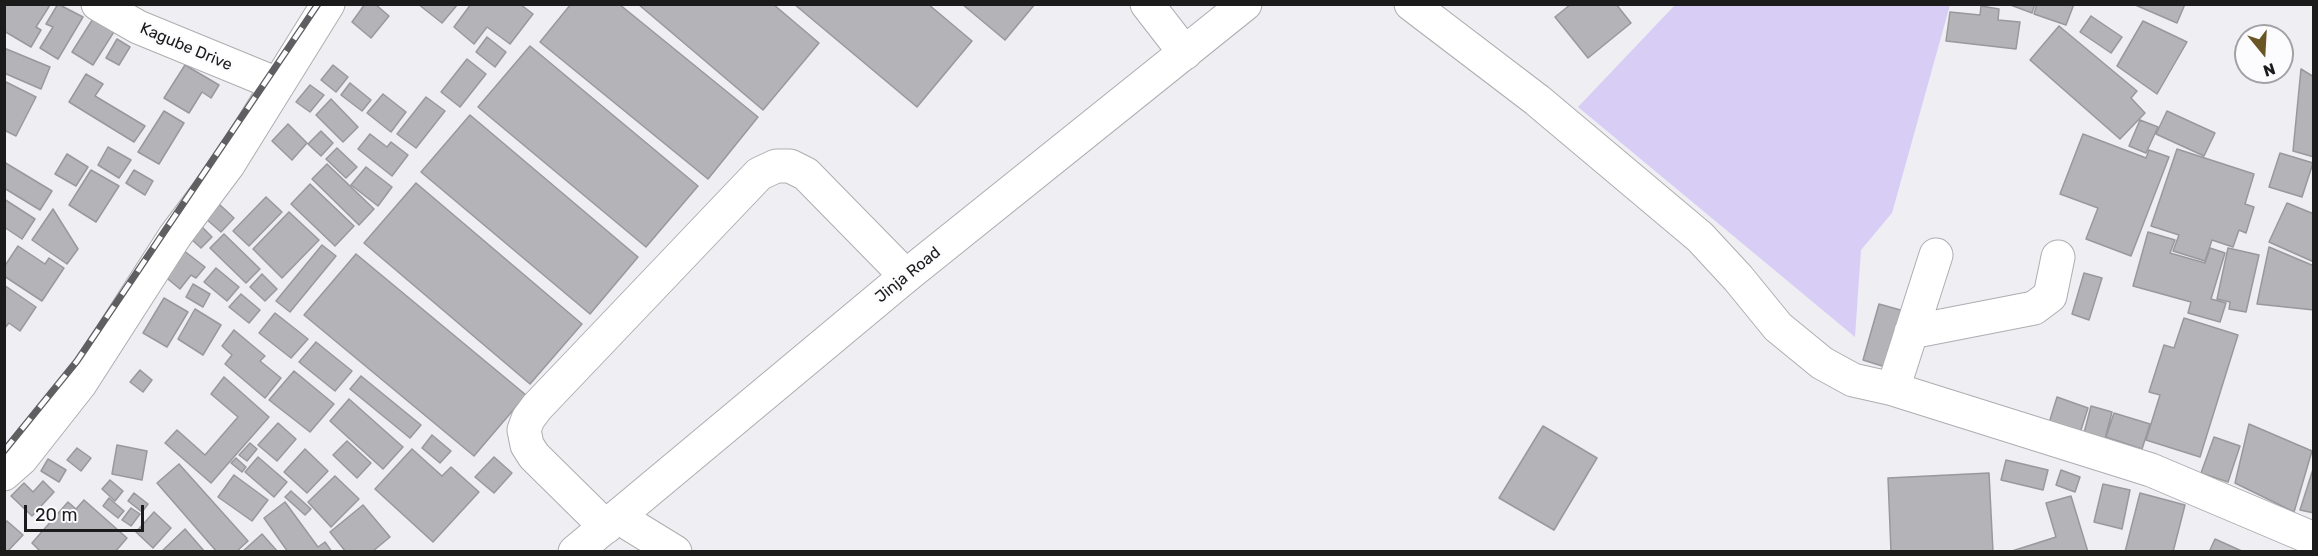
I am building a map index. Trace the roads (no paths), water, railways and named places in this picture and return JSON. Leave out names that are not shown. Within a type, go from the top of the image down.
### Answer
[{"type":"main road","name":"Kagube Drive","points":[[98,4],[138,27],[277,84]]},
{"type":"main road","points":[[4,474],[21,459],[80,384],[175,236],[228,165],[328,4]]},
{"type":"main road","points":[[1147,4],[1185,52]]},
{"type":"main road","name":"Jinja Road","points":[[575,552],[906,276],[1245,4]]},
{"type":"main road","points":[[1412,4],[1537,100],[1700,237],[1738,278],[1778,327],[1822,363],[1853,380],[1893,389],[2151,470],[2313,539]]},
{"type":"main road","points":[[675,552],[612,522],[534,456],[527,445],[524,430],[528,419],[537,407],[759,174],[776,166],[790,166],[806,174],[906,276]]},
{"type":"main road","points":[[1893,389],[1935,255]]},
{"type":"main road","points":[[1911,332],[2034,308],[2050,296],[2058,257]]},
{"type":"railway","points":[[4,451],[77,361],[318,4]]}]
